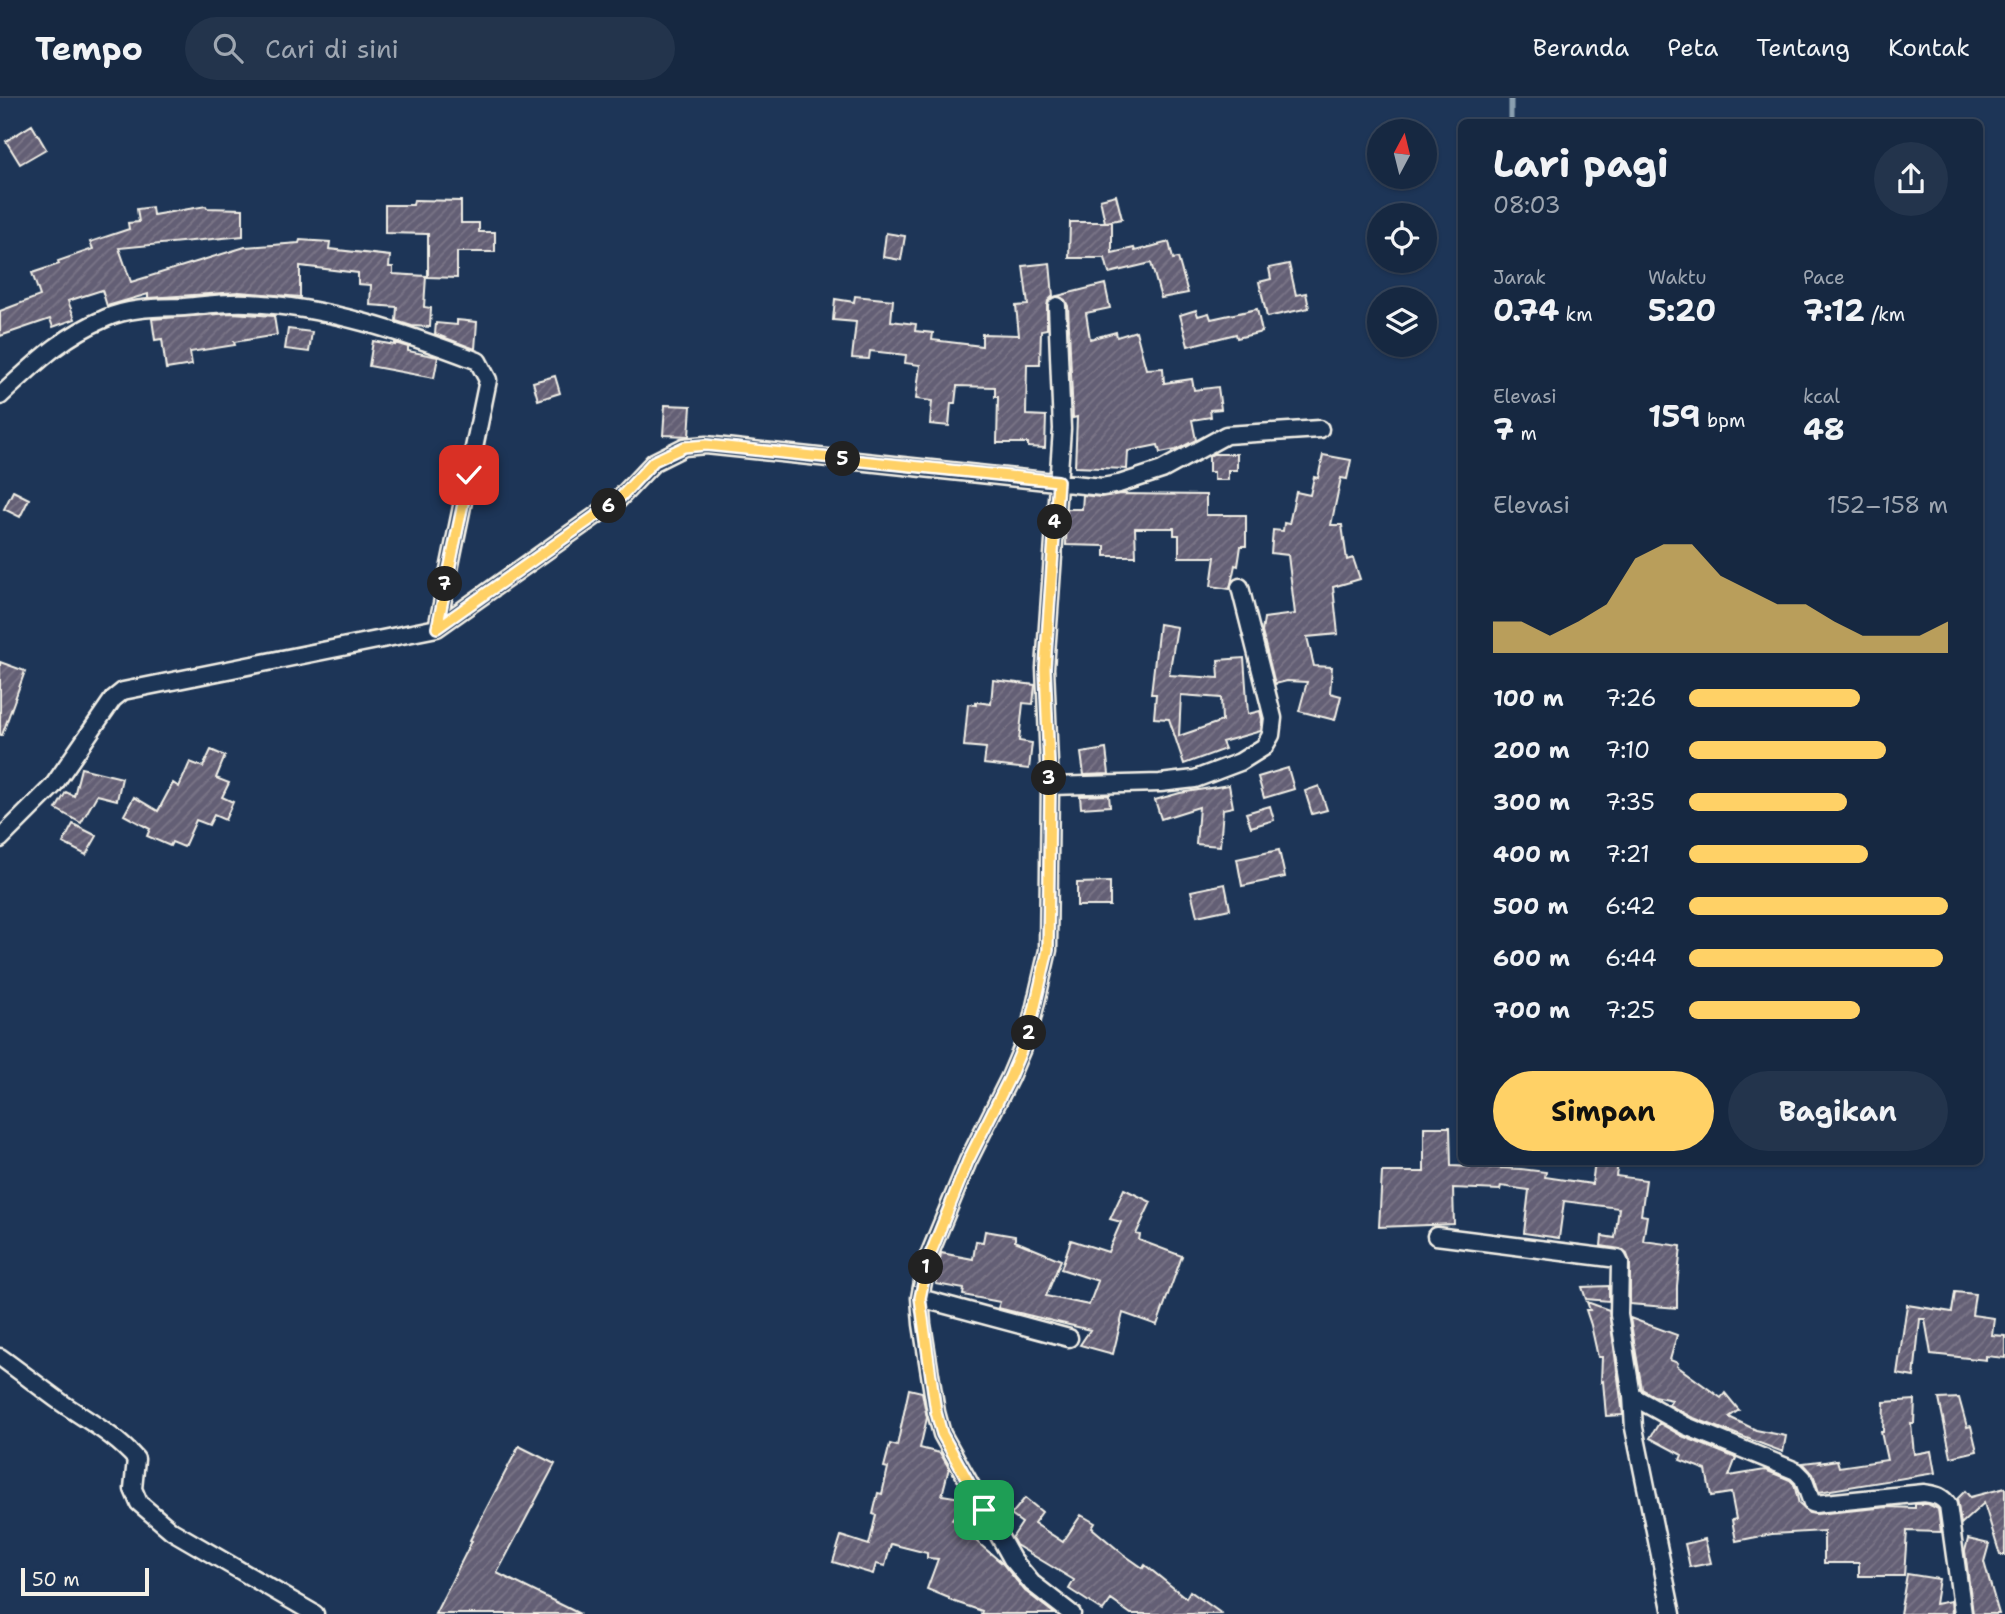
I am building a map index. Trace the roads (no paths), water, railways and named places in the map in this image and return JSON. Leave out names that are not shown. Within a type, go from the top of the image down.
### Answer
[{"type":"street","points":[[0,396],[57,344],[106,318],[129,310],[245,303],[281,306],[334,316],[417,338],[478,361],[488,380],[437,628]]},
{"type":"street","points":[[1057,306],[1062,429],[1045,668],[1050,786],[1048,950],[1041,990],[1029,1032],[968,1161],[928,1260],[920,1298],[936,1412],[942,1434],[1012,1559],[1032,1583],[1072,1614]]},
{"type":"street","points":[[1,833],[53,786],[113,699],[123,691],[437,628],[618,500],[654,461],[684,447],[706,445],[1101,486],[1119,484],[1162,470],[1226,435],[1320,429]]},
{"type":"street","points":[[1050,786],[1160,783],[1195,779],[1240,762],[1264,747],[1271,735],[1273,718],[1240,587]]},
{"type":"street","points":[[1436,1236],[1618,1259],[1619,1315],[1632,1396],[1634,1428],[1672,1614]]},
{"type":"street","points":[[920,1298],[1069,1338]]},
{"type":"street","points":[[0,1357],[128,1450],[136,1459],[133,1489],[139,1503],[172,1531],[315,1614]]},
{"type":"street","points":[[1632,1396],[1686,1426],[1796,1471],[1803,1478],[1812,1503],[1815,1504],[1924,1493],[1944,1498],[1948,1505],[1963,1614]]},
{"type":"waterway","points":[[1511,98],[1511,119]]}]
